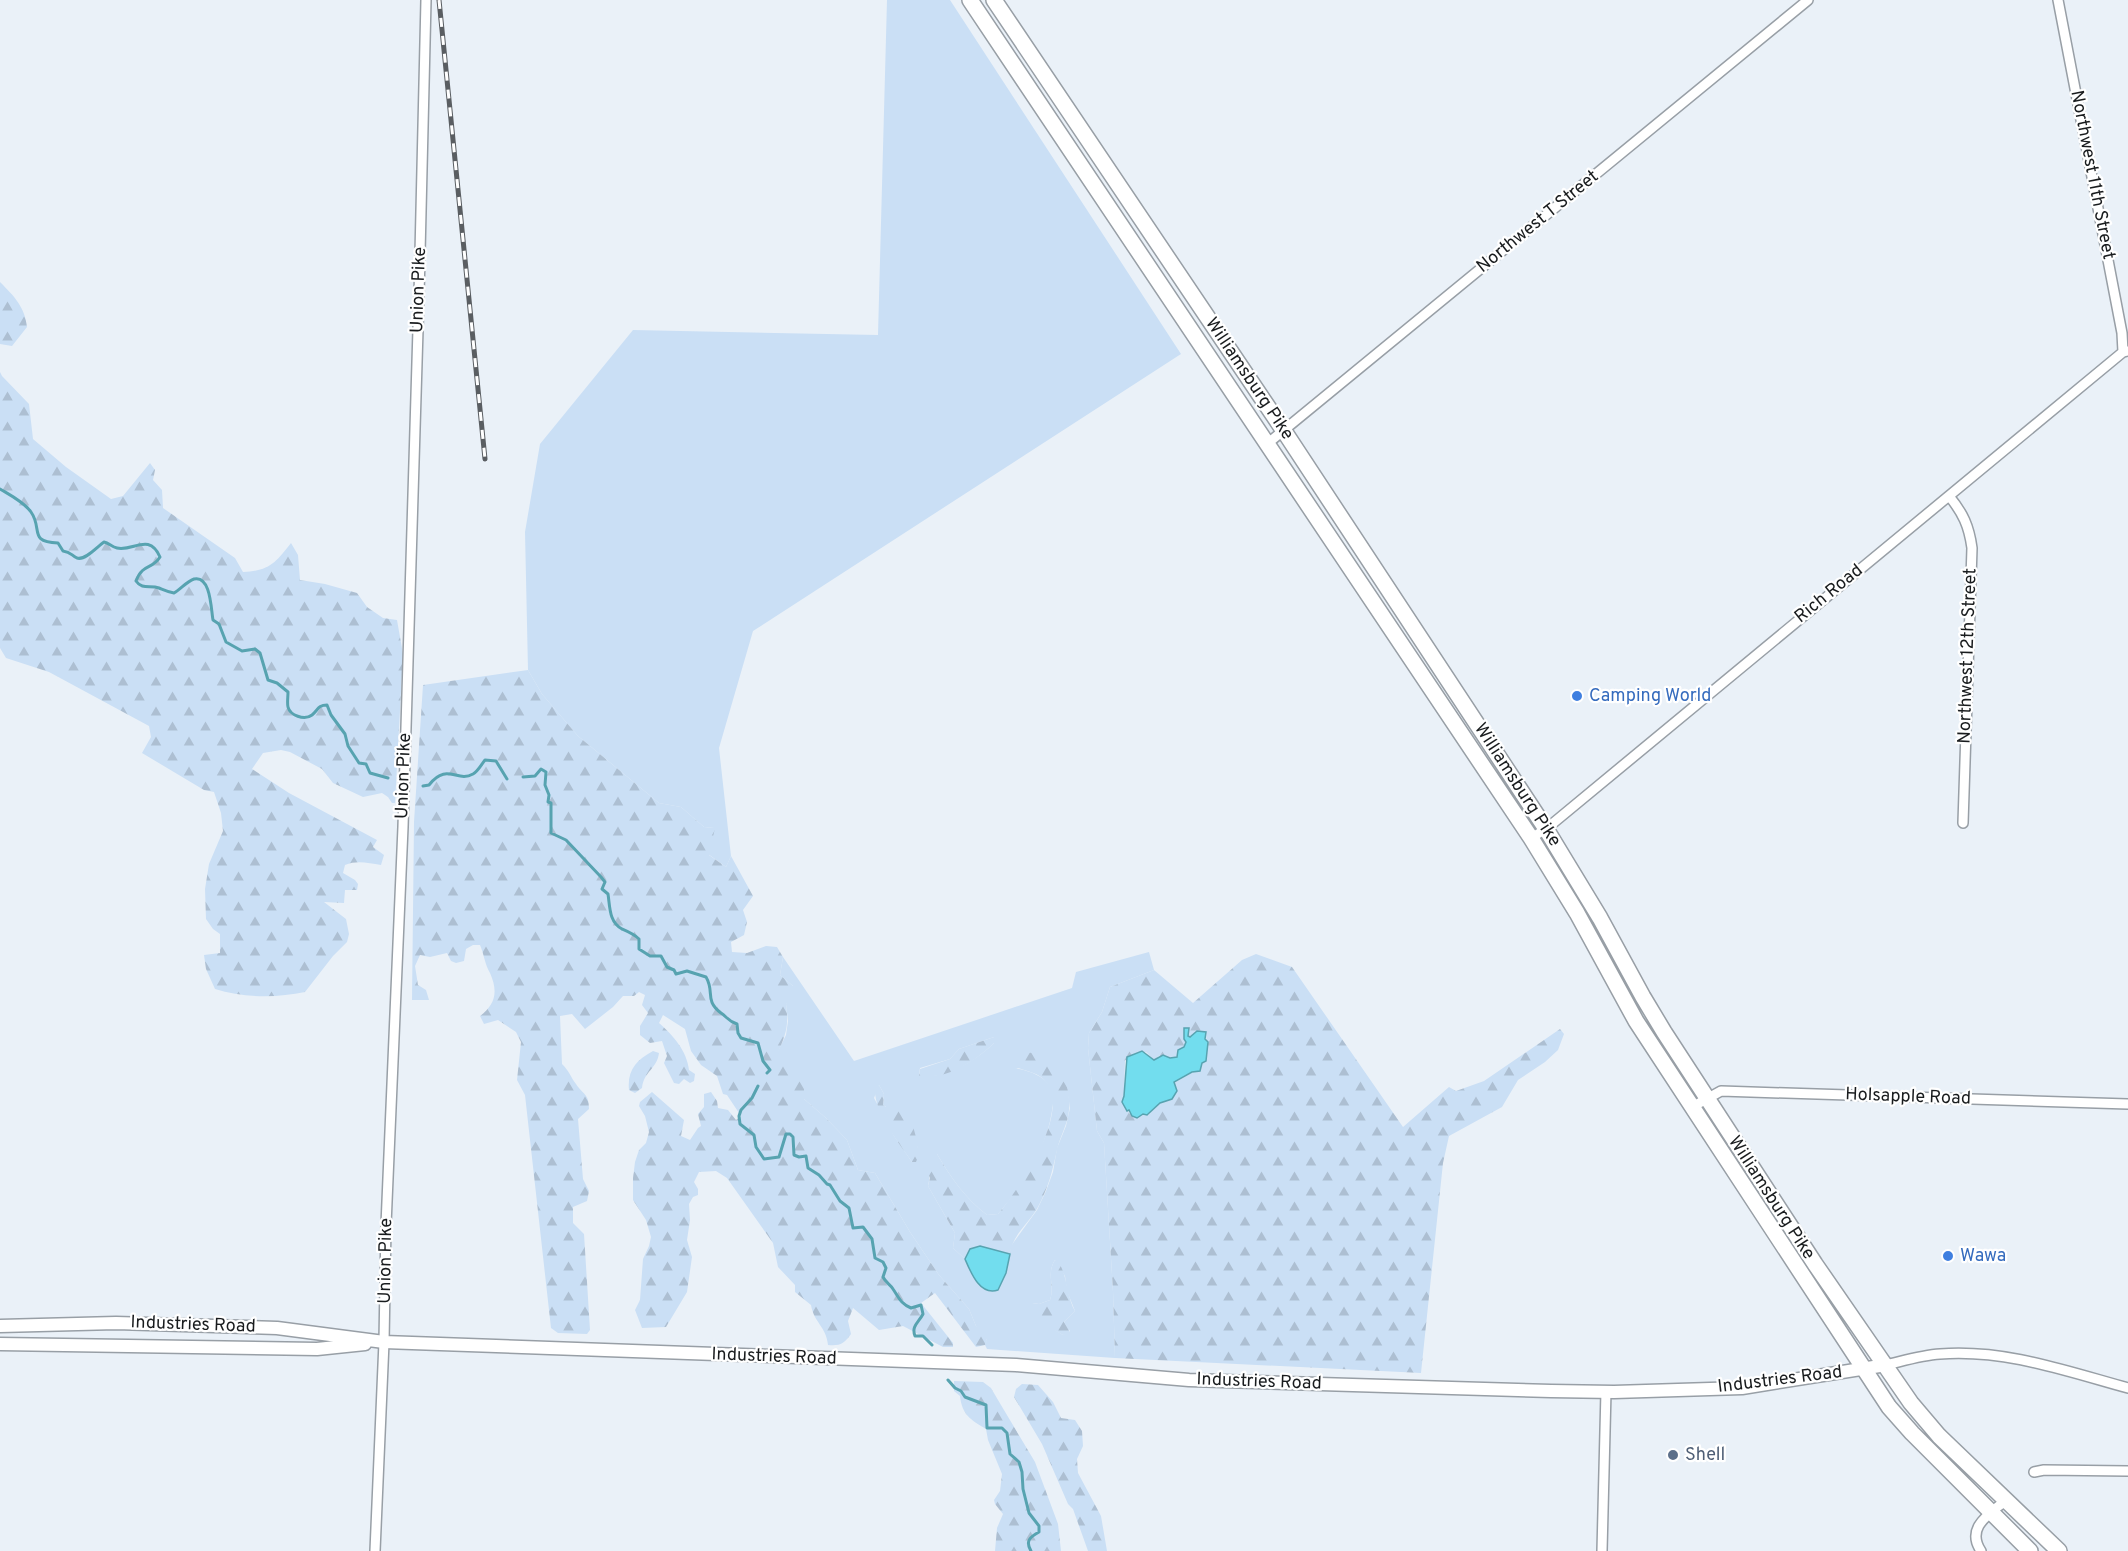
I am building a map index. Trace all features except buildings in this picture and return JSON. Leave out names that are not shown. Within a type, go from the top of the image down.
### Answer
[{"type":"main road","name":"Williamsburg Pike","points":[[970,0],[1531,838],[1577,913],[1636,1021],[1889,1407],[2030,1551]]},
{"type":"main road","name":"Williamsburg Pike","points":[[994,0],[1284,431],[1546,829],[1600,918],[1643,998],[1815,1264],[1911,1403],[1939,1436],[2059,1551]]},
{"type":"street","name":"Union Pike","points":[[375,1551],[402,852],[426,0]]},
{"type":"street","name":"Northwest T Street","points":[[1267,444],[1808,0]]},
{"type":"street","name":"Northwest 11th Street","points":[[2058,0],[2126,351]]},
{"type":"street","name":"Rich Road","points":[[1531,838],[1546,829],[2126,351]]},
{"type":"street","name":"Northwest 12th Street","points":[[1949,496],[1963,513],[1970,530],[1972,548],[1963,823]]},
{"type":"street","name":"Holsapple Road","points":[[1692,1107],[1720,1091],[2128,1104]]},
{"type":"street","name":"Industries Road","points":[[0,1326],[116,1323],[278,1328],[384,1342],[1016,1365],[1231,1382],[1606,1392],[1742,1388],[1864,1369],[1938,1354],[1972,1353],[2007,1356],[2128,1388]]},
{"type":"street","name":"Industries Road","points":[[0,1344],[317,1349],[384,1342]]},
{"type":"street","points":[[1602,1551],[1606,1392]]},
{"type":"street","points":[[2034,1472],[2044,1470],[2128,1471]]},
{"type":"street","points":[[1981,1551],[1976,1544],[1979,1524],[2006,1500]]},
{"type":"green space","points":[[887,0],[950,0],[1181,354],[753,631],[719,748],[731,856],[726,867],[708,854],[714,828],[704,827],[681,807],[659,803],[578,736],[542,694],[528,670],[525,532],[540,444],[633,330],[878,335]]},
{"type":"green space","points":[[0,282],[18,302],[26,320],[27,327],[12,346],[0,344]]},
{"type":"green space","points":[[0,372],[29,404],[33,439],[66,467],[111,499],[123,496],[150,463],[155,470],[153,480],[162,490],[163,508],[235,558],[243,572],[260,570],[272,564],[291,543],[298,555],[300,580],[357,593],[367,607],[383,618],[397,620],[403,654],[395,803],[392,803],[382,793],[363,797],[333,783],[322,769],[290,752],[281,750],[263,753],[252,769],[289,793],[377,840],[373,847],[384,855],[381,865],[358,862],[345,865],[343,873],[355,880],[358,884],[357,890],[345,890],[344,903],[324,902],[346,919],[349,934],[347,942],[305,992],[260,996],[215,989],[206,969],[204,955],[220,953],[220,934],[206,919],[205,889],[209,864],[223,831],[221,813],[214,792],[204,790],[142,753],[151,737],[149,726],[49,672],[6,658],[0,648]]},
{"type":"green space","points":[[528,670],[542,694],[578,736],[659,803],[681,807],[704,827],[715,828],[709,855],[726,867],[731,856],[753,896],[743,910],[747,922],[744,935],[731,942],[732,952],[747,953],[766,946],[777,947],[783,957],[780,975],[793,986],[793,997],[786,1004],[786,1030],[777,1055],[790,1060],[804,1075],[804,1099],[847,1140],[858,1170],[875,1173],[939,1275],[969,1309],[976,1326],[985,1331],[987,1341],[985,1345],[976,1347],[935,1293],[921,1303],[953,1343],[953,1347],[943,1347],[903,1326],[879,1330],[853,1308],[848,1321],[851,1334],[841,1344],[828,1345],[825,1333],[811,1305],[795,1292],[795,1285],[778,1267],[773,1243],[727,1178],[716,1171],[699,1172],[694,1182],[698,1195],[693,1197],[689,1204],[690,1220],[687,1240],[692,1257],[687,1292],[666,1327],[642,1328],[635,1310],[640,1300],[643,1259],[651,1237],[646,1220],[633,1200],[635,1162],[639,1150],[646,1143],[649,1132],[645,1116],[639,1106],[640,1102],[652,1092],[684,1120],[681,1136],[690,1140],[701,1126],[698,1114],[704,1107],[704,1094],[711,1092],[717,1101],[718,1108],[728,1110],[736,1120],[741,1116],[727,1095],[723,1094],[717,1076],[701,1065],[691,1051],[685,1029],[663,1015],[659,1023],[678,1044],[688,1063],[689,1070],[695,1074],[694,1081],[690,1083],[684,1079],[679,1084],[674,1083],[664,1063],[667,1056],[662,1041],[650,1043],[640,1035],[640,1026],[648,1013],[642,1005],[645,995],[639,992],[634,996],[623,996],[585,1029],[572,1014],[560,1016],[562,1064],[587,1097],[589,1104],[589,1109],[578,1119],[583,1179],[589,1191],[587,1201],[573,1207],[573,1223],[584,1234],[590,1330],[587,1334],[558,1333],[551,1328],[525,1095],[517,1080],[521,1042],[516,1032],[498,1020],[484,1024],[480,1016],[492,1002],[495,991],[480,945],[473,945],[466,949],[464,961],[456,963],[451,961],[447,953],[430,957],[420,955],[415,966],[418,985],[426,990],[429,1000],[412,1000],[414,822],[423,685]]},
{"type":"green space","points":[[1149,952],[1154,970],[1110,987],[1102,1012],[1089,1033],[1088,1048],[1097,1131],[1104,1143],[1115,1358],[987,1349],[985,1345],[987,1340],[976,1326],[969,1309],[939,1275],[875,1173],[858,1170],[847,1140],[804,1099],[776,1055],[786,1035],[788,1021],[786,1004],[793,986],[780,975],[783,957],[854,1061],[1072,988],[1076,972]],"holes":[[[994,1037],[994,1043],[987,1050],[959,1068],[938,1075],[919,1075],[920,1068],[950,1059],[959,1049]],[[1015,1068],[1060,1071],[1067,1089],[1070,1108],[1066,1126],[1057,1148],[1053,1172],[1046,1191],[1037,1210],[1011,1246],[1006,1273],[973,1276],[965,1259],[953,1248],[955,1233],[928,1186],[931,1167],[937,1154],[953,1179],[972,1202],[987,1215],[998,1214],[1016,1191],[1039,1153],[1052,1111],[1054,1097],[1049,1085],[1040,1076]],[[879,1085],[884,1094],[883,1105],[903,1118],[918,1149],[912,1162],[894,1136],[874,1098]],[[1055,1260],[1065,1276],[1067,1291],[1075,1311],[1064,1322],[1070,1331],[1063,1335],[1055,1330],[1054,1323],[1032,1303],[1039,1304],[1050,1300],[1052,1265]]]},
{"type":"green space","points":[[1256,954],[1292,967],[1403,1127],[1449,1087],[1456,1091],[1484,1081],[1560,1029],[1564,1034],[1558,1050],[1518,1080],[1502,1107],[1449,1136],[1443,1163],[1421,1373],[1115,1358],[1104,1143],[1097,1131],[1088,1048],[1089,1033],[1102,1012],[1110,987],[1154,970],[1193,1003],[1242,960]],"holes":[[[1188,1030],[1190,1037],[1197,1031],[1206,1033],[1207,1056],[1195,1071],[1174,1083],[1177,1091],[1172,1098],[1160,1103],[1148,1115],[1130,1114],[1122,1102],[1125,1061],[1129,1056],[1146,1052],[1154,1060],[1159,1056],[1177,1057],[1184,1048]]]},
{"type":"green space","points":[[994,1037],[994,1043],[978,1057],[960,1068],[940,1075],[919,1076],[920,1069],[950,1059],[959,1049]]},
{"type":"green space","points":[[1010,1049],[1045,1057],[1058,1066],[1068,1091],[1069,1105],[1066,1125],[1045,1192],[1035,1213],[1014,1241],[1010,1254],[980,1246],[970,1249],[965,1259],[953,1248],[955,1233],[928,1186],[932,1153],[937,1154],[972,1202],[987,1215],[998,1214],[1029,1170],[1039,1151],[1052,1113],[1052,1097],[1047,1083],[1038,1075],[1013,1065],[1009,1061]]},
{"type":"green space","points":[[653,1051],[659,1053],[658,1058],[645,1078],[642,1088],[635,1093],[629,1090],[631,1072],[634,1067]]},
{"type":"green space","points":[[879,1085],[884,1094],[883,1105],[886,1107],[897,1102],[903,1118],[911,1119],[918,1147],[916,1162],[912,1162],[882,1117],[875,1097],[875,1088]]},
{"type":"green space","points":[[1055,1260],[1062,1269],[1075,1311],[1064,1322],[1069,1328],[1069,1334],[1063,1335],[1054,1330],[1054,1323],[1042,1321],[1027,1308],[1032,1303],[1039,1304],[1050,1300],[1051,1270]]},
{"type":"green space","points":[[954,1381],[983,1382],[991,1388],[1035,1462],[1058,1524],[1061,1551],[995,1551],[997,1528],[1003,1514],[994,1500],[1000,1491],[1002,1474],[988,1440],[986,1429],[972,1420],[965,1412],[960,1396],[954,1391]]},
{"type":"green space","points":[[1022,1384],[1038,1385],[1053,1402],[1061,1418],[1075,1420],[1082,1431],[1083,1446],[1077,1459],[1078,1473],[1101,1516],[1107,1551],[1088,1551],[1073,1509],[1068,1504],[1042,1444],[1014,1397],[1016,1389]]},
{"type":"water","points":[[1184,1028],[1189,1028],[1188,1036],[1190,1037],[1197,1031],[1206,1032],[1205,1039],[1208,1042],[1206,1061],[1202,1063],[1200,1071],[1192,1072],[1174,1082],[1177,1091],[1172,1099],[1160,1103],[1147,1115],[1143,1114],[1137,1118],[1132,1116],[1122,1102],[1127,1057],[1142,1051],[1154,1060],[1163,1055],[1170,1058],[1177,1057],[1178,1050],[1184,1047],[1186,1042]]},
{"type":"water","points":[[980,1246],[1010,1254],[1006,1273],[998,1290],[986,1290],[981,1287],[973,1277],[965,1259],[970,1249]]},
{"type":"waterway","points":[[0,489],[28,508],[34,518],[39,537],[58,543],[63,551],[77,558],[87,555],[104,542],[123,549],[146,544],[156,550],[160,557],[139,575],[136,581],[141,585],[174,593],[188,582],[200,579],[204,582],[209,594],[213,620],[219,624],[226,642],[242,651],[255,649],[260,653],[268,680],[277,683],[288,692],[289,710],[298,716],[309,717],[320,707],[327,705],[359,763],[366,764],[370,773],[388,778]]},
{"type":"waterway","points":[[423,786],[429,785],[441,775],[467,776],[473,774],[485,760],[496,761],[507,779]]},
{"type":"waterway","points":[[523,777],[535,776],[541,769],[546,772],[545,785],[549,795],[548,802],[551,803],[551,833],[566,840],[605,882],[602,889],[608,894],[611,914],[618,926],[639,939],[639,949],[650,956],[661,956],[667,967],[674,970],[676,974],[687,971],[706,977],[713,1004],[728,1019],[737,1024],[741,1038],[758,1043],[763,1061],[770,1070],[767,1073]]},
{"type":"waterway","points":[[758,1086],[752,1098],[741,1110],[740,1124],[754,1135],[756,1147],[764,1159],[779,1157],[786,1134],[793,1137],[794,1155],[806,1156],[808,1168],[830,1185],[840,1201],[849,1208],[853,1228],[863,1227],[872,1239],[875,1258],[883,1262],[886,1268],[883,1277],[885,1281],[905,1305],[911,1308],[921,1305],[923,1314],[914,1333],[915,1336],[923,1336],[932,1345]]},
{"type":"waterway","points":[[948,1380],[965,1397],[986,1405],[987,1428],[1002,1428],[1007,1433],[1010,1454],[1019,1462],[1022,1472],[1023,1489],[1029,1513],[1039,1526],[1039,1532],[1029,1542],[1031,1551]]},
{"type":"railway","points":[[439,0],[485,459]]},
{"type":"place","name":"Camping World","points":[[1577,696]]},
{"type":"place","name":"Wawa","points":[[1948,1256]]},
{"type":"place","name":"Shell","points":[[1673,1455]]}]
